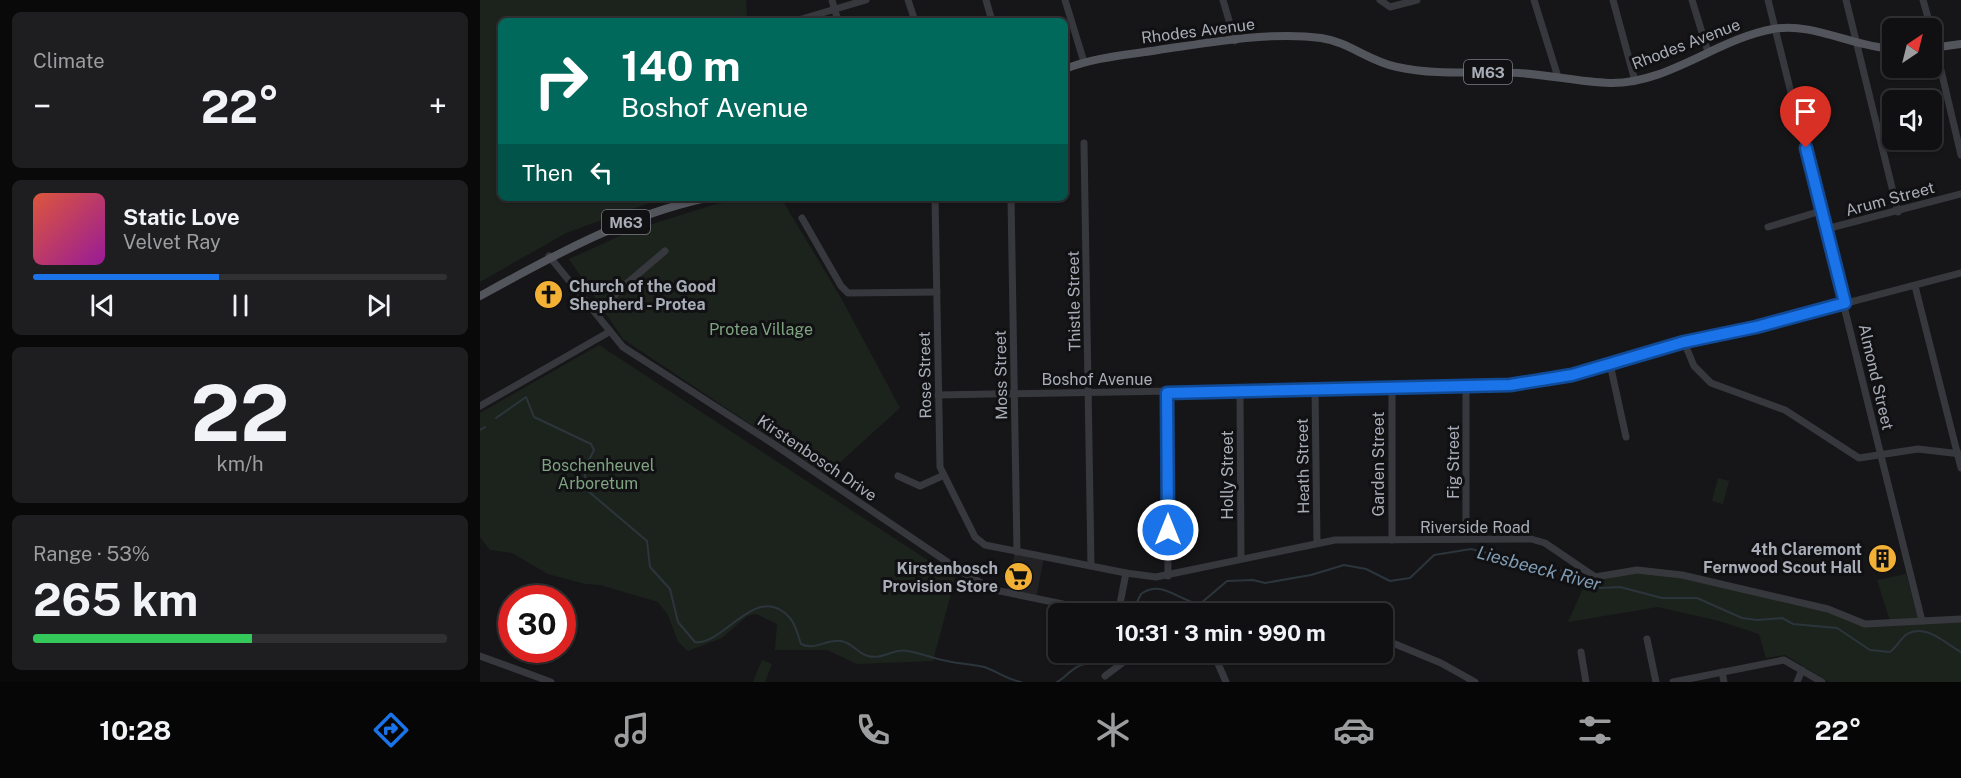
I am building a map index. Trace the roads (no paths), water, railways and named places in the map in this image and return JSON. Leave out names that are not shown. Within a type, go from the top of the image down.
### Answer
[{"type":"main road","name":"Rhodes Avenue","points":[[1068,68],[1084,62],[1235,41],[1321,38],[1345,45],[1371,60],[1396,67],[1558,77],[1610,83],[1635,81],[1738,39],[1776,28],[1813,31],[1882,47]]},
{"type":"main road","points":[[1942,47],[1961,44]]},
{"type":"main road","name":"M63","points":[[480,296],[549,256],[641,216],[695,201]]},
{"type":"street","points":[[831,0],[837,18]]},
{"type":"street","points":[[805,18],[866,0]]},
{"type":"street","points":[[908,0],[914,18]]},
{"type":"street","points":[[986,0],[991,18]]},
{"type":"street","points":[[1065,0],[1084,62]]},
{"type":"street","points":[[1223,0],[1235,41]]},
{"type":"street","points":[[1380,0],[1390,7],[1417,0]]},
{"type":"street","points":[[1534,0],[1558,77]]},
{"type":"street","points":[[1613,0],[1635,81]]},
{"type":"street","points":[[1692,0],[1708,52]]},
{"type":"street","name":"Almond Street","points":[[1768,0],[1845,303],[1922,621]]},
{"type":"street","points":[[1846,0],[1898,212]]},
{"type":"street","points":[[1923,0],[1928,18]]},
{"type":"street","points":[[1942,78],[1961,155]]},
{"type":"street","name":"Thistle Street","points":[[1084,143],[1091,566]]},
{"type":"street","name":"Arum Street","points":[[1826,229],[1961,194]]},
{"type":"street","name":"Rose Street","points":[[935,201],[939,464],[942,476],[978,541]]},
{"type":"street","name":"Moss Street","points":[[1011,201],[1017,552]]},
{"type":"street","points":[[1768,227],[1821,211]]},
{"type":"street","points":[[802,218],[843,289],[848,293],[937,292]]},
{"type":"street","points":[[598,315],[618,291],[665,251]]},
{"type":"street","name":"Kirstenbosch Drive","points":[[549,256],[598,315],[609,332],[623,347],[642,361],[740,422],[982,584],[994,590],[1057,603]]},
{"type":"street","name":"Boshof Avenue","points":[[938,395],[1167,393],[1510,385],[1572,375],[1684,342],[1756,327],[1961,273]]},
{"type":"street","points":[[1915,285],[1961,468]]},
{"type":"street","points":[[480,406],[609,332]]},
{"type":"street","points":[[1684,342],[1694,366],[1711,383],[1791,412],[1859,458],[1918,449],[1959,455]]},
{"type":"street","points":[[1610,364],[1626,437]]},
{"type":"street","name":"Fig Street","points":[[1466,386],[1466,538]]},
{"type":"street","name":"Garden Street","points":[[1392,389],[1392,540]]},
{"type":"street","name":"Heath Street","points":[[1315,390],[1317,542]]},
{"type":"street","name":"Holly Street","points":[[1240,391],[1241,558]]},
{"type":"street","points":[[1167,393],[1168,576]]},
{"type":"street","points":[[898,476],[920,486],[942,476]]},
{"type":"street","name":"Riverside Road","points":[[978,541],[989,546],[1126,573],[1168,576],[1317,542],[1466,538],[1539,540],[1595,577],[1624,571],[1658,570],[1737,585],[1786,601],[1828,609],[1865,624],[1961,619]]},
{"type":"street","points":[[1120,603],[1126,573]]},
{"type":"street","points":[[1647,639],[1656,682]]},
{"type":"street","points":[[1393,643],[1441,663],[1475,682]]},
{"type":"street","points":[[1581,652],[1586,682]]},
{"type":"street","points":[[480,656],[551,682]]},
{"type":"street","points":[[1673,682],[1784,660],[1822,682]]},
{"type":"street","points":[[1105,676],[1122,663]]},
{"type":"street","points":[[1218,663],[1226,682]]},
{"type":"street","points":[[1797,682],[1802,670]]},
{"type":"street","points":[[1722,672],[1724,682]]},
{"type":"waterway","name":"Liesbeeck River","points":[[496,418],[526,397],[534,417],[591,444],[594,450],[584,470],[588,491],[647,541],[650,567],[670,589],[678,622],[695,642],[706,641],[741,617],[765,606],[778,608],[790,618],[801,644],[806,646],[841,641],[864,655],[873,657],[908,651],[942,660],[984,667],[1021,682]]},
{"type":"waterway","points":[[480,430],[485,427]]},
{"type":"waterway","name":"Liesbeeck River","points":[[1201,603],[1227,581],[1253,580],[1265,583],[1311,575],[1344,565],[1366,569],[1390,581],[1410,578],[1434,555],[1471,549],[1567,572],[1600,588],[1620,587],[1662,598],[1697,598],[1742,618],[1757,620],[1782,618],[1793,624],[1837,628],[1870,650],[1890,652],[1907,634],[1921,631],[1936,636],[1961,652]]},
{"type":"waterway","name":"Liesbeeck River","points":[[1136,603],[1141,594],[1156,589],[1196,603]]},
{"type":"waterway","name":"Liesbeeck River","points":[[1057,682],[1077,667],[1100,663]]},
{"type":"place","name":"Church of the Good Shepherd - Protea","points":[[548,295]]},
{"type":"place","name":"4th Claremont Fernwood Scout Hall","points":[[1883,558]]},
{"type":"place","name":"Kirstenbosch Provision Store","points":[[1019,577]]},
{"type":"park label","name":"Protea Village","points":[[761,329]]},
{"type":"park label","name":"Boschenheuvel Arboretum","points":[[598,474]]}]
